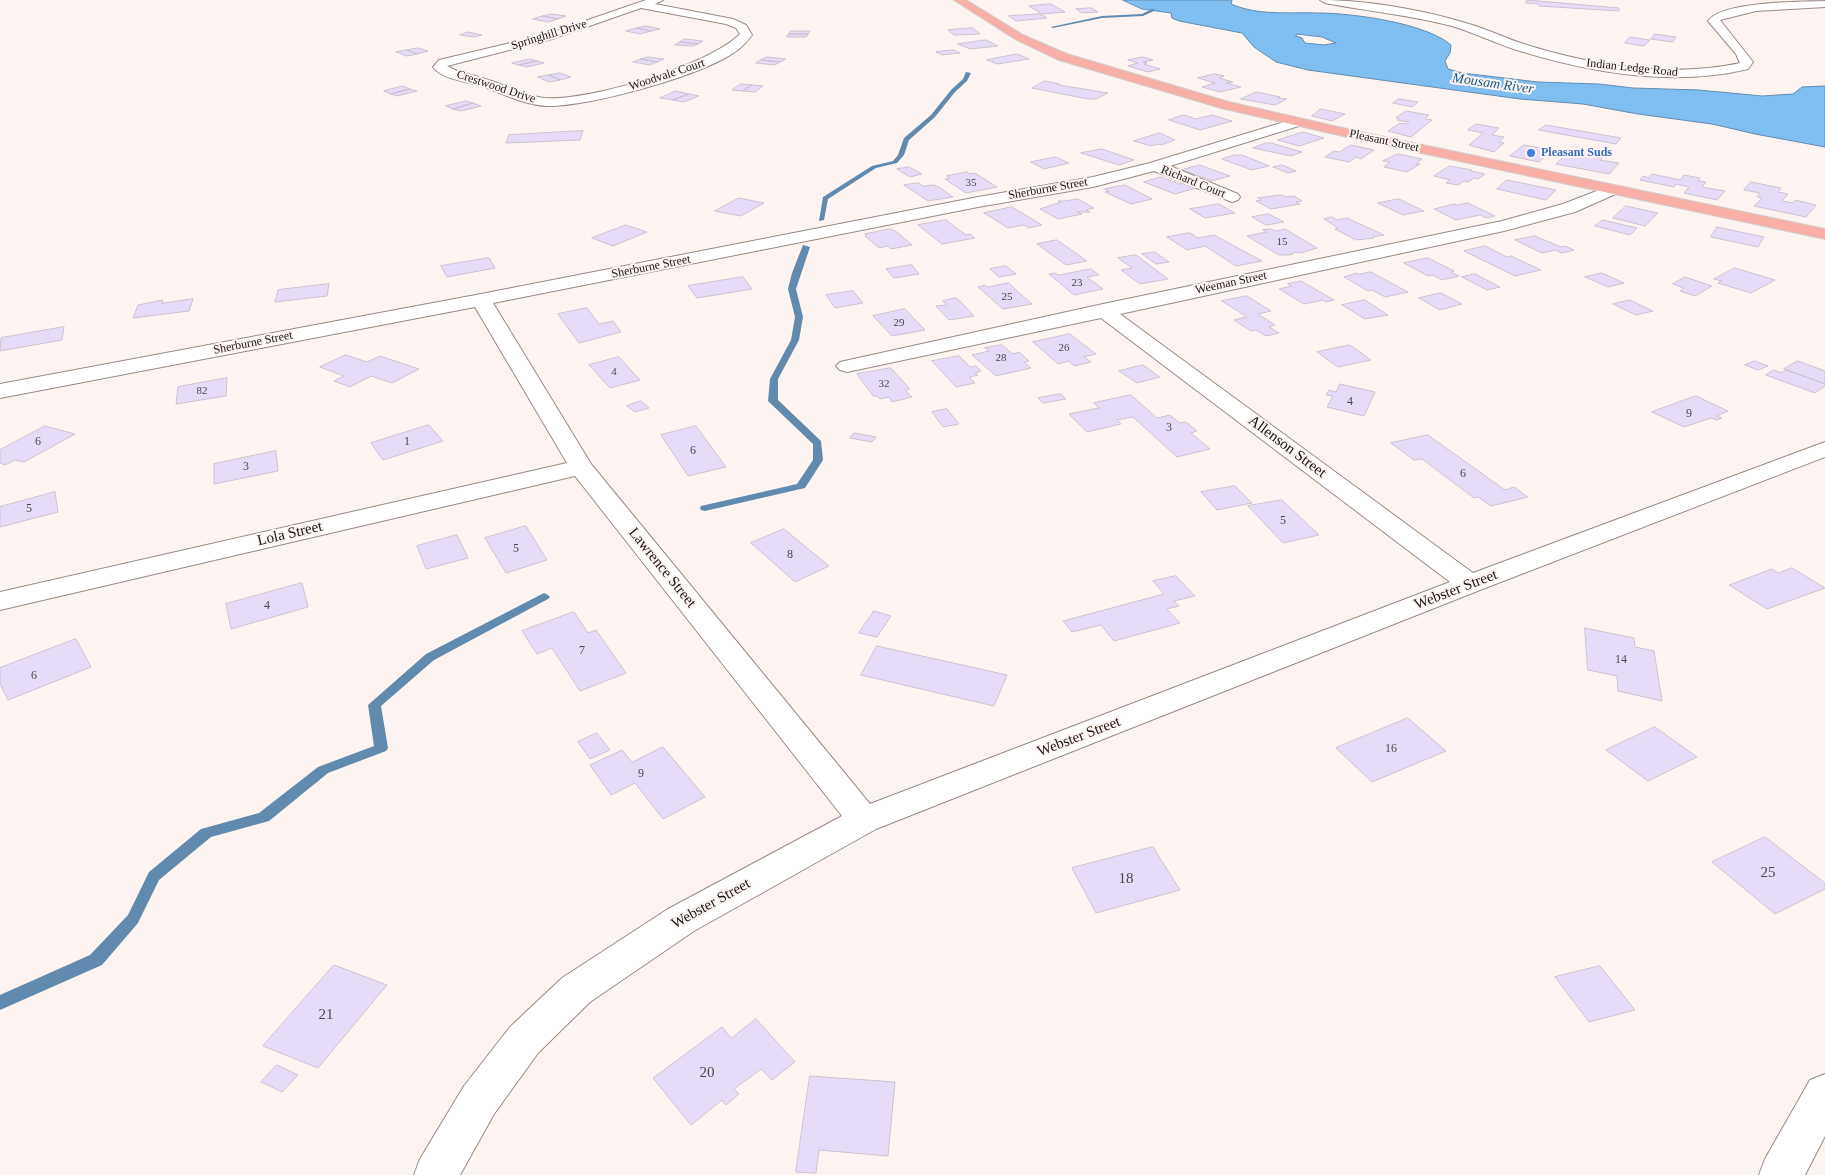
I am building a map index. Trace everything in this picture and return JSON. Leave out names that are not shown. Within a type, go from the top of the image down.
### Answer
[{"type":"main road","name":"Pleasant Street","points":[[959,0],[1019,36],[1063,57],[1155,86],[1297,122],[1825,234]]},
{"type":"street","name":"Springhill Drive","points":[[439,66],[446,62],[551,36],[641,4],[658,0]]},
{"type":"street","name":"Indian Ledge Road","points":[[1326,0],[1454,23],[1526,48],[1587,64],[1633,70],[1688,73],[1735,69],[1744,66],[1747,62],[1742,51],[1718,27],[1714,21],[1716,18],[1736,11],[1825,4]]},
{"type":"street","name":"Woodvale Court","points":[[556,102],[626,88],[688,70],[733,49],[742,42],[746,35],[745,30],[740,25],[729,21],[641,4]]},
{"type":"street","name":"Crestwood Drive","points":[[439,66],[452,74],[538,101],[556,102]]},
{"type":"street","name":"Sherburne Street","points":[[0,391],[481,300],[959,206],[1093,182],[1155,166],[1297,122]]},
{"type":"street","name":"Richard Court","points":[[1155,166],[1232,197]]},
{"type":"street","name":"Weeman Street","points":[[847,366],[1504,226],[1569,208],[1612,190]]},
{"type":"street","name":"Lawrence Street","points":[[481,300],[580,467],[864,820]]},
{"type":"street","name":"Allenson Street","points":[[1103,310],[1470,584]]},
{"type":"street","name":"Webster Street","points":[[436,1175],[479,1100],[524,1040],[576,990],[680,920],[864,820],[1470,584],[1825,449]]},
{"type":"street","name":"Lola Street","points":[[0,601],[580,467]]},
{"type":"street","points":[[1781,1175],[1825,1094]]},
{"type":"water","name":"Mousam River","points":[[1123,0],[1232,0],[1231,4],[1263,12],[1332,13],[1368,17],[1407,25],[1440,37],[1451,45],[1450,53],[1445,61],[1448,69],[1462,73],[1538,82],[1699,90],[1762,96],[1793,94],[1802,87],[1825,86],[1825,147],[1712,124],[1583,104],[1520,99],[1308,70],[1276,62],[1254,47],[1242,33],[1179,21],[1172,18],[1171,13],[1142,9]],"holes":[[[1297,34],[1322,37],[1336,43],[1324,45],[1305,43],[1302,38],[1296,36]]]},
{"type":"building","points":[[1527,0],[1619,8],[1619,11],[1539,6],[1539,4],[1526,3]]},
{"type":"building","points":[[1051,4],[1065,12],[1042,14],[1029,6]]},
{"type":"building","points":[[1092,8],[1098,12],[1082,13],[1076,9]]},
{"type":"building","points":[[551,14],[566,16],[558,19],[543,16]]},
{"type":"building","points":[[1040,14],[1047,18],[1016,21],[1009,16]]},
{"type":"building","points":[[543,16],[558,19],[548,22],[533,19]]},
{"type":"building","points":[[646,26],[660,29],[651,31],[637,28]]},
{"type":"building","points":[[637,28],[651,31],[640,34],[626,31]]},
{"type":"building","points":[[973,28],[980,34],[954,35],[948,30]]},
{"type":"building","points":[[791,31],[810,31],[808,34],[789,34]]},
{"type":"building","points":[[468,32],[482,35],[474,37],[460,35]]},
{"type":"building","points":[[789,34],[808,34],[806,37],[787,37]]},
{"type":"building","points":[[1655,34],[1676,37],[1673,42],[1651,39]]},
{"type":"building","points":[[1630,37],[1650,40],[1644,46],[1625,43]]},
{"type":"building","points":[[685,39],[703,41],[698,44],[680,42]]},
{"type":"building","points":[[986,40],[998,46],[970,49],[958,44]]},
{"type":"building","points":[[680,42],[698,44],[692,46],[675,45]]},
{"type":"building","points":[[418,48],[428,51],[417,54],[407,50]]},
{"type":"building","points":[[407,50],[417,54],[406,56],[396,52]]},
{"type":"building","points":[[954,50],[960,53],[942,55],[936,52]]},
{"type":"building","points":[[1017,54],[1029,59],[997,64],[987,60]]},
{"type":"building","points":[[648,57],[664,59],[657,62],[641,59]]},
{"type":"building","points":[[767,57],[786,59],[780,62],[761,60]]},
{"type":"building","points":[[1143,57],[1153,60],[1143,62],[1147,63],[1144,64],[1160,69],[1148,72],[1128,66],[1138,63],[1128,60]]},
{"type":"building","points":[[530,59],[537,61],[519,65],[512,63]]},
{"type":"building","points":[[641,59],[657,62],[650,65],[633,62]]},
{"type":"building","points":[[761,60],[780,62],[775,65],[756,63]]},
{"type":"building","points":[[537,61],[544,63],[527,67],[519,65]]},
{"type":"building","points":[[560,73],[571,77],[560,80],[549,75]]},
{"type":"building","points":[[1215,74],[1224,76],[1219,78],[1233,82],[1226,83],[1241,87],[1220,92],[1202,87],[1215,83],[1198,78]]},
{"type":"building","points":[[549,75],[560,80],[549,82],[538,77]]},
{"type":"building","points":[[1045,81],[1108,93],[1096,99],[1088,99],[1032,88]]},
{"type":"building","points":[[741,84],[752,85],[743,91],[732,90]]},
{"type":"building","points":[[752,85],[763,86],[755,92],[743,91]]},
{"type":"building","points":[[403,86],[410,89],[391,94],[384,91]]},
{"type":"building","points":[[410,89],[417,91],[397,96],[391,94]]},
{"type":"building","points":[[676,91],[689,94],[673,100],[660,98]]},
{"type":"building","points":[[1257,92],[1287,99],[1275,105],[1241,99]]},
{"type":"building","points":[[689,94],[699,96],[684,102],[673,100]]},
{"type":"building","points":[[1399,99],[1418,102],[1412,107],[1393,103]]},
{"type":"building","points":[[466,101],[473,103],[453,109],[446,106]]},
{"type":"building","points":[[473,103],[481,106],[461,111],[453,109]]},
{"type":"building","points":[[1321,109],[1345,114],[1332,121],[1312,116]]},
{"type":"building","points":[[1406,111],[1429,115],[1425,119],[1432,120],[1411,137],[1388,131],[1400,123],[1406,124],[1409,122],[1397,120],[1399,118],[1396,118]]},
{"type":"building","points":[[1184,115],[1196,119],[1212,115],[1232,121],[1200,130],[1169,120]]},
{"type":"building","points":[[1476,124],[1499,128],[1492,135],[1504,137],[1499,142],[1504,143],[1494,152],[1469,145],[1483,133],[1468,130]]},
{"type":"building","points":[[1546,125],[1621,138],[1616,144],[1539,130]]},
{"type":"building","points":[[583,131],[580,140],[506,143],[509,135]]},
{"type":"building","points":[[1303,132],[1324,138],[1299,146],[1278,140]]},
{"type":"building","points":[[1160,133],[1175,140],[1151,146],[1134,141]]},
{"type":"building","points":[[1266,143],[1302,152],[1291,156],[1253,148]]},
{"type":"building","points":[[1351,145],[1374,150],[1361,159],[1356,157],[1349,162],[1325,157],[1334,151],[1339,152]]},
{"type":"building","name":"Pleasant Suds","points":[[1524,145],[1552,150],[1539,162],[1510,156]]},
{"type":"building","points":[[1577,148],[1606,154],[1600,160],[1619,163],[1609,174],[1556,164],[1571,150]]},
{"type":"building","points":[[1102,149],[1134,160],[1119,165],[1081,153]]},
{"type":"building","points":[[1398,154],[1422,159],[1416,164],[1420,164],[1407,172],[1384,167],[1390,162],[1383,161]]},
{"type":"building","points":[[1242,155],[1269,166],[1252,170],[1222,159]]},
{"type":"building","points":[[1056,157],[1069,163],[1044,169],[1031,162]]},
{"type":"building","points":[[1200,165],[1230,176],[1212,181],[1182,170]]},
{"type":"building","points":[[1282,165],[1296,171],[1288,173],[1273,167]]},
{"type":"building","points":[[1450,166],[1485,174],[1478,179],[1474,178],[1468,182],[1464,181],[1458,185],[1446,183],[1450,180],[1434,176]]},
{"type":"building","points":[[909,167],[922,174],[910,177],[897,169]]},
{"type":"building","points":[[967,172],[970,174],[975,173],[997,187],[966,193],[945,179],[950,178],[947,176]]},
{"type":"building","points":[[1652,174],[1680,180],[1684,175],[1700,178],[1698,181],[1706,182],[1702,187],[1725,191],[1717,200],[1684,193],[1689,187],[1676,184],[1674,187],[1640,180],[1643,176],[1649,178]]},
{"type":"building","points":[[1161,177],[1179,184],[1187,182],[1200,187],[1175,194],[1144,182]]},
{"type":"building","points":[[1507,180],[1556,190],[1546,200],[1497,189]]},
{"type":"building","points":[[1751,182],[1781,188],[1778,192],[1788,194],[1782,201],[1793,203],[1795,200],[1816,205],[1806,217],[1754,206],[1762,198],[1757,197],[1760,193],[1744,190]]},
{"type":"building","points":[[919,183],[923,186],[933,185],[939,187],[953,197],[928,201],[904,185]]},
{"type":"building","points":[[1125,185],[1152,199],[1131,204],[1105,192],[1109,191],[1105,189]]},
{"type":"building","points":[[1282,195],[1286,197],[1294,196],[1302,201],[1296,202],[1300,204],[1271,209],[1256,201],[1262,200],[1258,198]]},
{"type":"building","points":[[739,198],[764,203],[741,216],[715,211]]},
{"type":"building","points":[[1078,199],[1094,208],[1086,210],[1090,212],[1077,212],[1082,214],[1058,219],[1040,209],[1061,202],[1058,201]]},
{"type":"building","points":[[1399,199],[1424,211],[1403,215],[1378,203]]},
{"type":"building","points":[[1468,203],[1495,216],[1486,218],[1480,215],[1456,220],[1434,209],[1454,204]]},
{"type":"building","points":[[1219,204],[1235,213],[1205,218],[1190,209]]},
{"type":"building","points":[[1626,206],[1658,213],[1645,226],[1613,218]]},
{"type":"building","points":[[1012,207],[1042,225],[1029,228],[1024,225],[1008,228],[984,213]]},
{"type":"building","points":[[1269,214],[1284,222],[1266,225],[1252,217]]},
{"type":"building","points":[[1332,217],[1337,220],[1347,218],[1384,235],[1356,240],[1335,229],[1338,228],[1324,219]]},
{"type":"building","points":[[946,220],[966,235],[970,234],[975,238],[942,244],[918,225]]},
{"type":"building","points":[[1603,220],[1637,228],[1630,235],[1595,226]]},
{"type":"building","points":[[626,225],[647,232],[613,246],[592,238]]},
{"type":"building","points":[[1717,227],[1764,237],[1758,247],[1711,237]]},
{"type":"building","points":[[891,229],[912,245],[891,249],[888,246],[879,248],[865,236],[867,235],[865,234]]},
{"type":"building","points":[[1271,229],[1276,231],[1285,229],[1317,248],[1301,253],[1293,252],[1293,254],[1279,255],[1247,236],[1267,232],[1263,230]]},
{"type":"building","points":[[1190,233],[1198,238],[1214,235],[1262,261],[1236,266],[1205,246],[1187,250],[1167,237]]},
{"type":"building","points":[[1535,236],[1561,247],[1565,246],[1574,250],[1562,253],[1555,250],[1542,253],[1515,240]]},
{"type":"building","points":[[1057,240],[1087,261],[1066,265],[1037,244]]},
{"type":"building","points":[[1485,246],[1541,270],[1515,276],[1464,251]]},
{"type":"building","points":[[1155,252],[1169,262],[1156,264],[1142,254]]},
{"type":"building","points":[[1136,255],[1168,279],[1140,284],[1121,270],[1132,268],[1118,258]]},
{"type":"building","points":[[489,258],[495,268],[447,277],[441,266]]},
{"type":"building","points":[[1428,258],[1454,271],[1451,272],[1459,276],[1442,280],[1433,275],[1428,276],[1404,263]]},
{"type":"building","points":[[912,265],[919,274],[894,278],[886,269]]},
{"type":"building","points":[[1006,266],[1016,274],[999,277],[990,269]]},
{"type":"building","points":[[1735,268],[1775,280],[1751,293],[1718,283],[1722,281],[1714,279]]},
{"type":"building","points":[[1091,269],[1099,275],[1087,277],[1103,289],[1074,295],[1049,274],[1055,273],[1058,275]]},
{"type":"building","points":[[1371,272],[1408,292],[1385,297],[1372,290],[1368,291],[1344,277],[1357,273]]},
{"type":"building","points":[[1602,273],[1624,283],[1608,287],[1585,277]]},
{"type":"building","points":[[1475,274],[1500,287],[1487,290],[1462,277]]},
{"type":"building","points":[[743,277],[752,289],[697,298],[688,286]]},
{"type":"building","points":[[1685,277],[1712,286],[1695,296],[1680,291],[1684,288],[1673,284]]},
{"type":"building","points":[[1301,281],[1334,300],[1304,304],[1279,289],[1292,286],[1288,284]]},
{"type":"building","points":[[1009,283],[1032,304],[1003,309],[978,287],[985,285],[987,287]]},
{"type":"building","points":[[329,284],[327,296],[275,302],[278,290]]},
{"type":"building","points":[[853,291],[863,303],[835,308],[826,295]]},
{"type":"building","points":[[1441,293],[1462,304],[1440,310],[1419,298]]},
{"type":"building","points":[[1247,296],[1271,311],[1258,314],[1275,325],[1269,327],[1279,333],[1266,336],[1256,330],[1251,331],[1234,320],[1247,317],[1222,301]]},
{"type":"building","points":[[956,298],[974,316],[949,320],[936,306],[947,305],[943,301]]},
{"type":"building","points":[[193,299],[189,311],[133,318],[138,305],[163,300],[162,303]]},
{"type":"building","points":[[1365,300],[1388,315],[1365,319],[1342,305]]},
{"type":"building","points":[[1630,300],[1653,311],[1636,315],[1613,304]]},
{"type":"building","points":[[587,308],[599,324],[613,321],[621,332],[579,343],[558,314]]},
{"type":"building","points":[[905,309],[925,330],[892,336],[873,316]]},
{"type":"building","points":[[64,327],[62,340],[0,351],[1,338]]},
{"type":"building","points":[[1070,334],[1096,354],[1084,357],[1091,362],[1074,366],[1069,361],[1058,364],[1033,342]]},
{"type":"building","points":[[1002,345],[1013,354],[1019,352],[1029,361],[1024,362],[1031,368],[996,376],[972,355],[989,351],[985,348]]},
{"type":"building","points":[[1350,345],[1371,360],[1338,367],[1317,352]]},
{"type":"building","points":[[346,355],[367,362],[380,356],[419,369],[392,383],[371,376],[350,387],[334,381],[344,376],[320,367]]},
{"type":"building","points":[[959,356],[970,367],[976,366],[981,371],[975,373],[978,375],[969,377],[975,383],[956,387],[932,361]]},
{"type":"building","points":[[619,357],[640,380],[610,388],[589,365]]},
{"type":"building","points":[[1755,361],[1768,366],[1758,370],[1745,365]]},
{"type":"building","points":[[1798,361],[1825,371],[1825,384],[1784,369]]},
{"type":"building","points":[[1143,365],[1160,377],[1137,383],[1119,371]]},
{"type":"building","points":[[891,368],[910,389],[905,390],[912,397],[892,402],[889,397],[880,399],[877,396],[873,396],[857,374]]},
{"type":"building","points":[[1774,370],[1781,373],[1787,370],[1825,384],[1825,386],[1815,393],[1766,375]]},
{"type":"building","points":[[227,378],[226,396],[176,404],[178,387]]},
{"type":"building","points":[[1340,384],[1375,392],[1364,416],[1327,407],[1333,396],[1326,395],[1329,390],[1336,392]]},
{"type":"building","points":[[1061,394],[1066,399],[1043,403],[1038,398]]},
{"type":"building","points":[[1131,395],[1157,418],[1170,415],[1180,423],[1186,422],[1197,431],[1191,433],[1210,449],[1177,457],[1133,417],[1117,420],[1121,424],[1087,432],[1069,414],[1099,408],[1094,403]]},
{"type":"building","points":[[1696,396],[1728,411],[1716,416],[1722,418],[1717,420],[1711,418],[1684,427],[1652,412]]},
{"type":"building","points":[[641,401],[649,408],[635,412],[627,406]]},
{"type":"building","points":[[947,409],[959,424],[943,427],[932,412]]},
{"type":"building","points":[[429,425],[443,441],[383,460],[371,443]]},
{"type":"building","points":[[45,426],[75,434],[24,462],[15,460],[5,465],[0,463],[0,450]]},
{"type":"building","points":[[696,426],[726,467],[688,476],[661,435]]},
{"type":"building","points":[[854,433],[876,437],[872,442],[850,438]]},
{"type":"building","points":[[1428,435],[1505,490],[1514,487],[1528,497],[1491,506],[1478,497],[1474,498],[1422,459],[1414,460],[1391,443]]},
{"type":"building","points":[[276,451],[278,471],[214,484],[214,464]]},
{"type":"building","points":[[1235,486],[1252,503],[1217,510],[1201,492]]},
{"type":"building","points":[[55,492],[58,512],[0,527],[0,507]]},
{"type":"building","points":[[1282,500],[1319,535],[1283,543],[1248,506]]},
{"type":"building","points":[[526,526],[547,560],[506,573],[485,538]]},
{"type":"building","points":[[784,529],[829,566],[795,582],[751,543]]},
{"type":"building","points":[[457,535],[468,558],[426,569],[417,546]]},
{"type":"building","points":[[1792,568],[1825,588],[1767,609],[1729,585],[1772,569],[1778,573]]},
{"type":"building","points":[[1176,576],[1195,596],[1174,601],[1179,606],[1167,609],[1180,623],[1114,641],[1101,625],[1072,632],[1063,621],[1164,594],[1153,581]]},
{"type":"building","points":[[302,583],[308,607],[231,629],[226,604]]},
{"type":"building","points":[[874,611],[891,616],[877,637],[859,633]]},
{"type":"building","points":[[574,612],[588,633],[596,630],[626,673],[580,691],[552,648],[537,654],[522,631]]},
{"type":"building","points":[[1585,628],[1634,638],[1635,647],[1654,651],[1662,701],[1618,691],[1617,676],[1588,670]]},
{"type":"building","points":[[76,639],[91,667],[8,700],[0,684],[0,668]]},
{"type":"building","points":[[877,646],[1007,675],[994,706],[861,675]]},
{"type":"building","points":[[1408,718],[1446,751],[1372,782],[1336,748]]},
{"type":"building","points":[[1655,727],[1697,757],[1648,781],[1606,750]]},
{"type":"building","points":[[597,733],[610,750],[590,759],[578,742]]},
{"type":"building","points":[[663,747],[705,797],[663,819],[635,783],[611,795],[590,765],[622,750],[632,762]]},
{"type":"building","points":[[1765,837],[1825,883],[1825,889],[1775,914],[1712,862]]},
{"type":"building","points":[[1153,847],[1180,890],[1096,913],[1072,868]]},
{"type":"building","points":[[334,965],[387,985],[318,1068],[263,1046]]},
{"type":"building","points":[[1600,966],[1635,1010],[1589,1022],[1555,977]]},
{"type":"building","points":[[756,1019],[795,1062],[772,1080],[761,1069],[734,1089],[739,1094],[726,1105],[722,1100],[691,1125],[653,1078],[722,1027],[731,1038]]},
{"type":"building","points":[[277,1065],[298,1075],[282,1092],[261,1082]]},
{"type":"building","points":[[810,1076],[895,1082],[888,1156],[819,1150],[816,1173],[796,1172]]},
{"type":"waterway","points":[[1053,27],[1102,17],[1143,15],[1154,10]]},
{"type":"waterway","points":[[821,220],[825,198],[874,167],[895,162],[901,155],[906,139],[933,116],[953,91],[965,80],[968,73]]},
{"type":"waterway","points":[[705,508],[801,486],[818,460],[818,443],[773,401],[774,379],[795,340],[799,317],[792,289],[806,247]]},
{"type":"waterway","points":[[0,1003],[96,960],[133,919],[154,876],[206,833],[264,817],[323,770],[381,748],[374,705],[430,657],[544,597]]},
{"type":"place","name":"Pleasant Suds","points":[[1531,153]]}]
